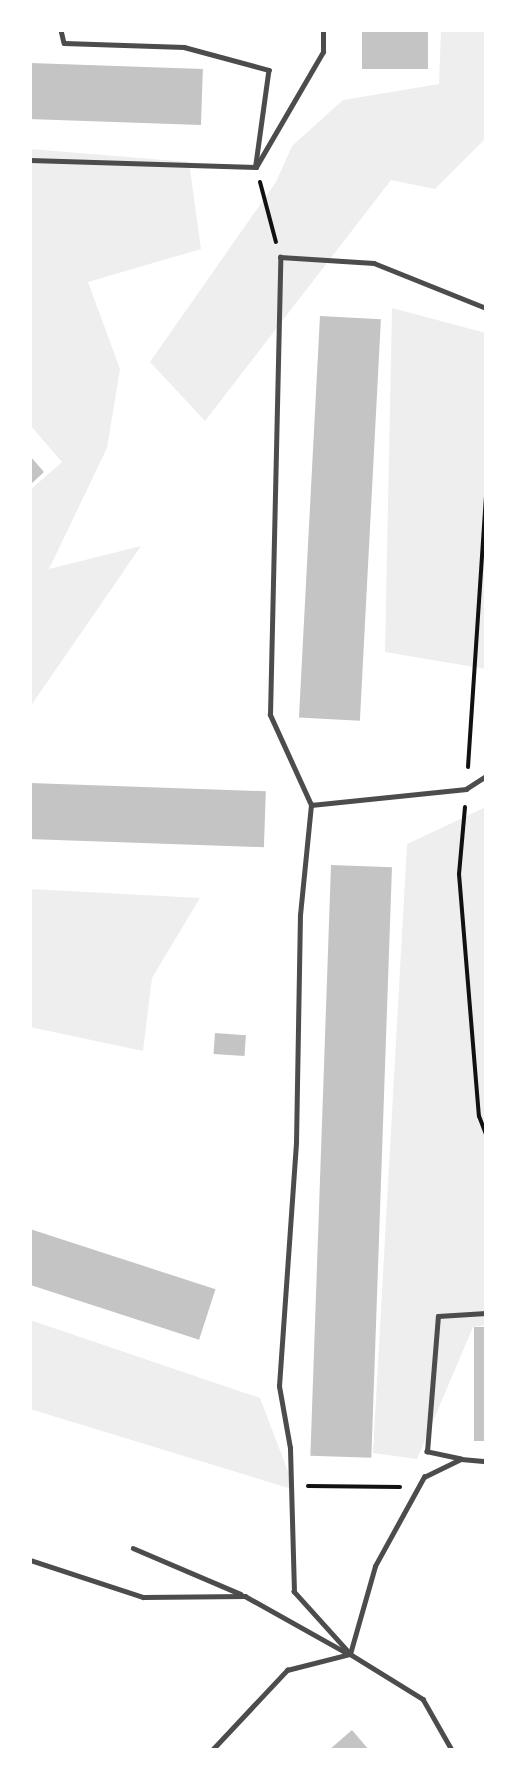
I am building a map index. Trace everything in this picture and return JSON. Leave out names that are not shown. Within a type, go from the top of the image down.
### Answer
[{"type":"lane","points":[[61,30],[64,43],[184,46],[269,70],[256,167]]},
{"type":"lane","points":[[256,167],[323,52],[324,30]]},
{"type":"lane","points":[[30,160],[256,167]]},
{"type":"lane","points":[[350,1654],[294,1592],[291,1485],[279,1386],[296,1143],[300,915],[311,805],[270,715],[280,257],[374,263],[486,308]]},
{"type":"lane","points":[[311,805],[466,789],[486,776]]},
{"type":"lane","points":[[486,1313],[438,1316],[427,1452],[486,1461]]},
{"type":"lane","points":[[350,1654],[375,1566],[418,1487],[424,1477],[461,1459]]},
{"type":"lane","points":[[133,1548],[245,1596],[350,1654],[423,1699],[452,1750]]},
{"type":"lane","points":[[30,1560],[143,1597],[245,1596]]},
{"type":"lane","points":[[212,1750],[287,1670],[350,1654]]},
{"type":"path","points":[[256,167],[280,257]]},
{"type":"path","points":[[486,498],[459,874],[479,1116],[486,1134]]},
{"type":"path","points":[[291,1485],[418,1487]]},
{"type":"shaded area","points":[[441,30],[486,30],[486,138],[435,189],[391,180],[205,421],[150,362],[276,182],[292,146],[343,100],[439,84]]},
{"type":"shaded area","points":[[30,149],[189,162],[201,249],[88,282],[120,369],[107,448],[49,569],[141,546],[30,707],[30,490],[62,462],[30,425]]},
{"type":"shaded area","points":[[392,308],[486,333],[486,669],[385,652]]},
{"type":"shaded area","points":[[486,807],[486,1325],[473,1327],[417,1459],[373,1453],[407,844]]},
{"type":"shaded area","points":[[30,889],[200,898],[152,978],[143,1051],[30,1027]]},
{"type":"shaded area","points":[[30,1320],[260,1398],[295,1490],[30,1409]]},
{"type":"building","points":[[362,30],[428,30],[428,69],[362,69]]},
{"type":"building","points":[[30,63],[203,69],[201,125],[30,119]]},
{"type":"building","points":[[320,316],[381,319],[360,721],[299,717]]},
{"type":"building","points":[[30,456],[44,472],[30,485]]},
{"type":"building","points":[[30,783],[266,791],[264,847],[30,839]]},
{"type":"building","points":[[331,865],[392,867],[371,1458],[310,1456]]},
{"type":"building","points":[[215,1033],[246,1035],[244,1056],[214,1054]]},
{"type":"building","points":[[30,1229],[215,1289],[199,1340],[30,1285]]},
{"type":"building","points":[[474,1327],[486,1327],[486,1441],[474,1441]]},
{"type":"building","points":[[352,1730],[369,1750],[329,1750]]}]
